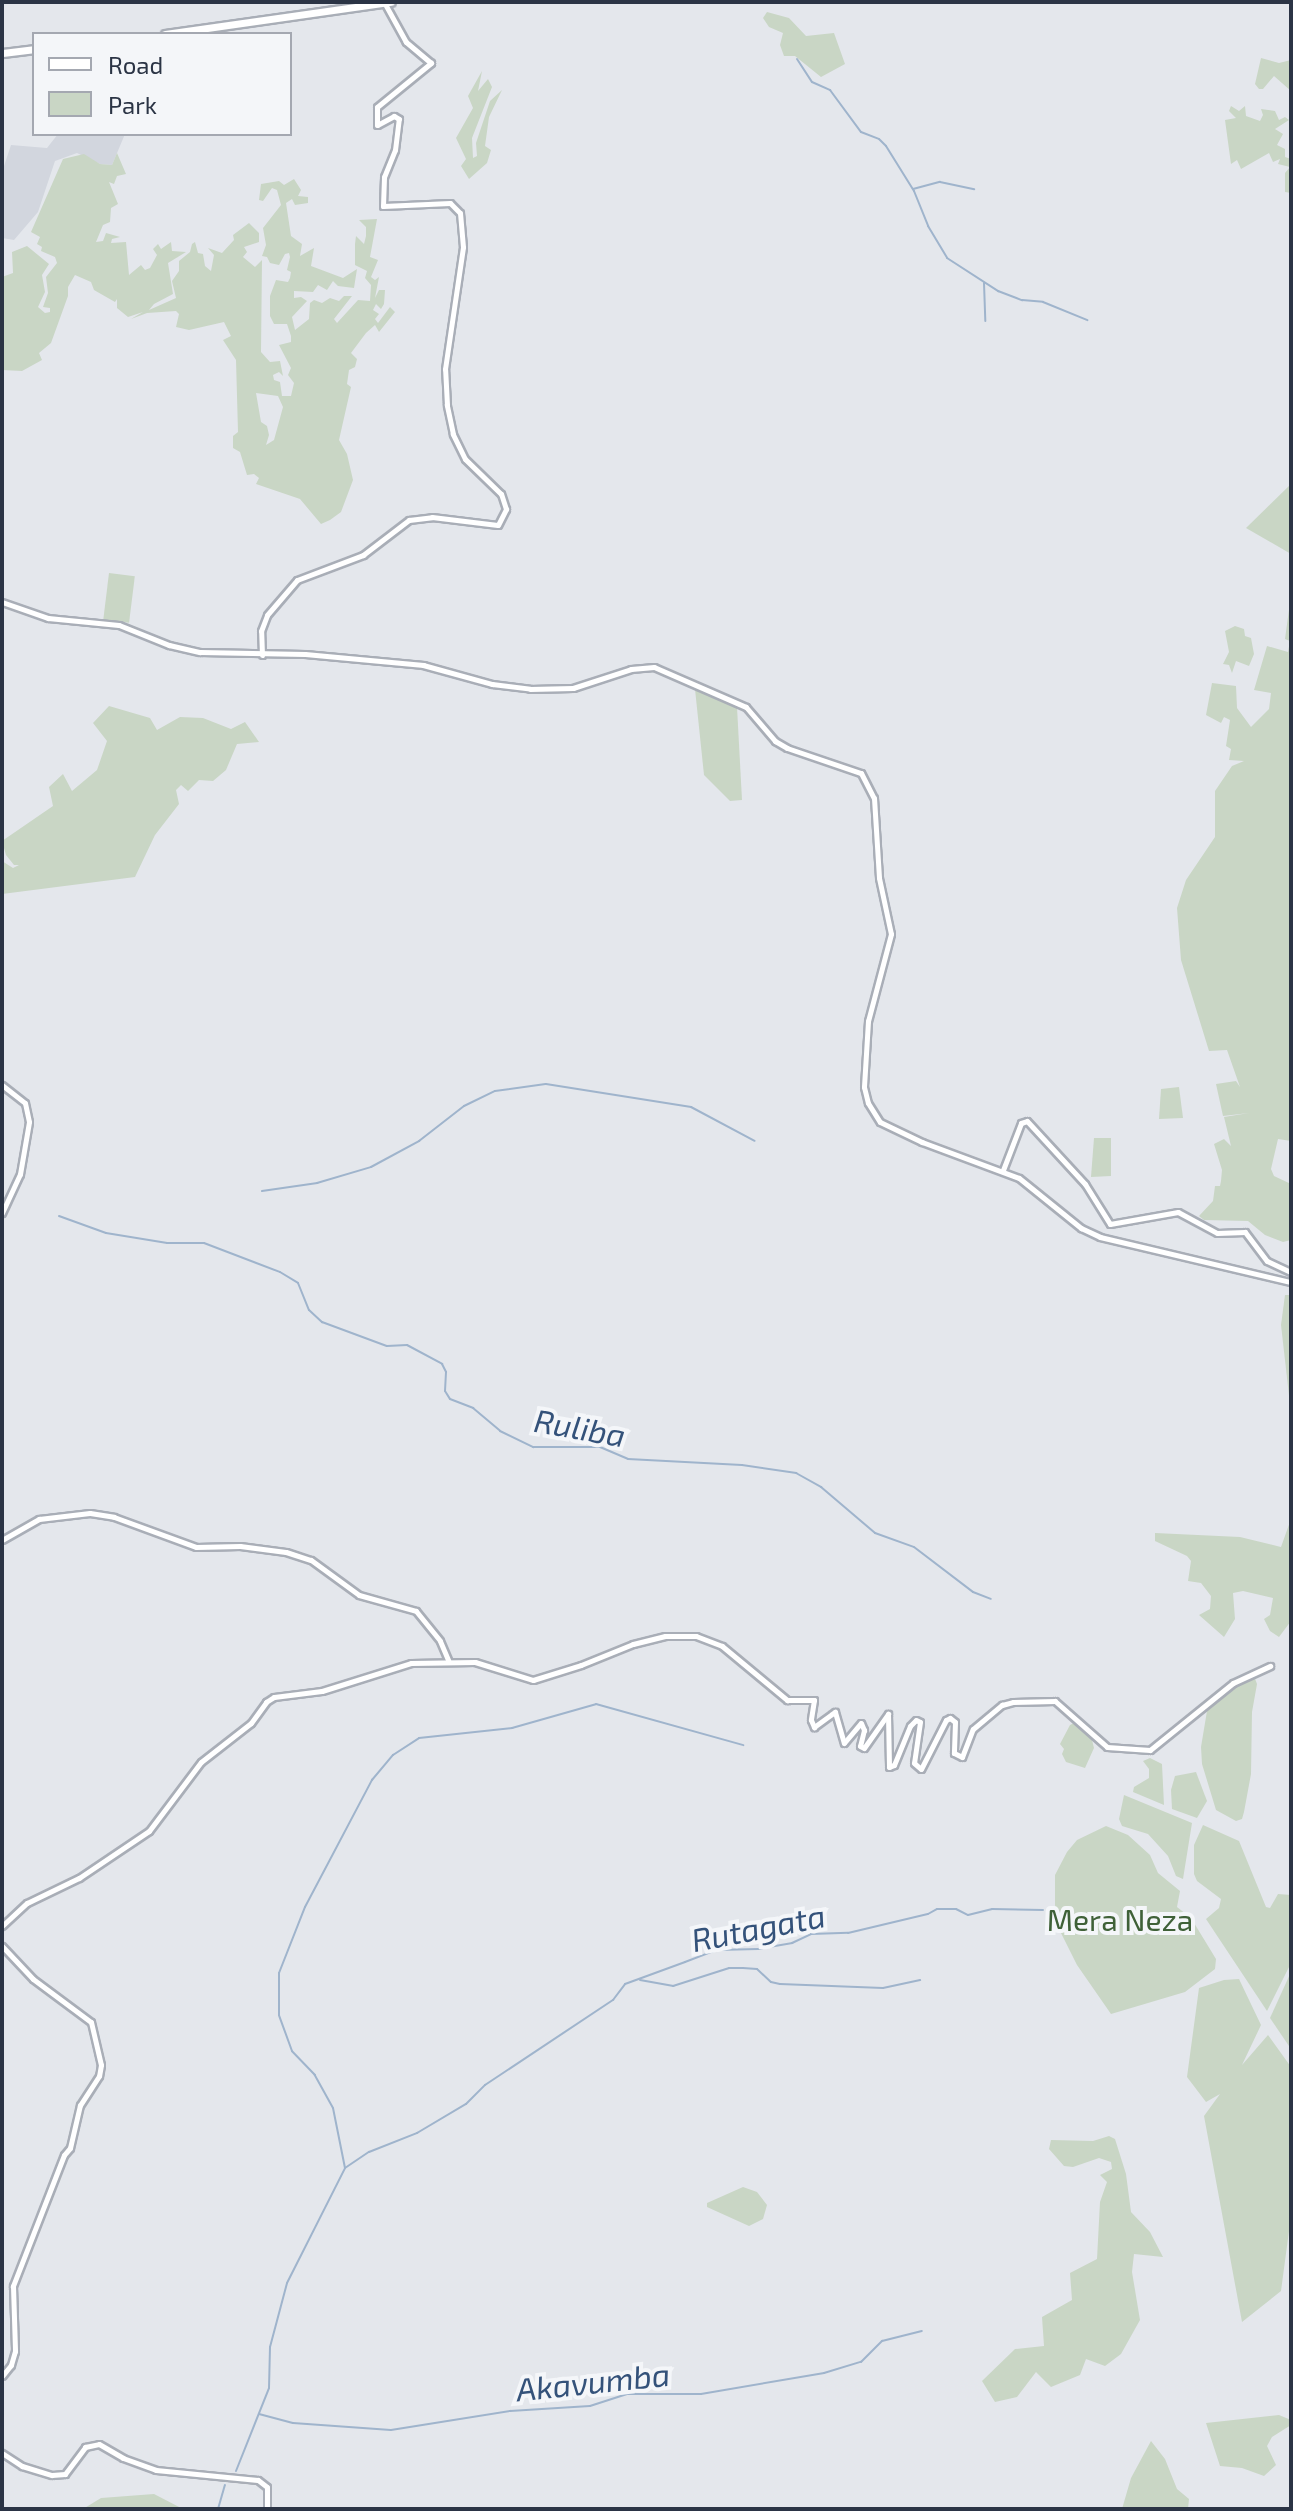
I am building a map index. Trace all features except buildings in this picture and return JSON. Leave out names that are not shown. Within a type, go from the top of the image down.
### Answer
[{"type":"highway","points":[[179,32],[388,3]]},
{"type":"highway","points":[[2,53],[32,49]]},
{"type":"main road","points":[[262,655],[263,622],[275,602],[297,580],[363,555],[409,520],[432,517],[498,525],[506,509],[501,494],[465,459],[453,434],[447,405],[445,369],[463,247],[460,213],[450,203],[383,206],[384,177],[395,150],[399,119],[394,116],[377,125],[377,107],[431,63],[406,42],[388,3]]},
{"type":"main road","points":[[2,602],[48,618],[119,625],[186,650],[262,655],[305,654],[423,665],[492,684],[561,690],[631,669],[654,667],[746,707],[775,741],[787,748],[861,773],[874,798],[879,878],[891,934],[866,1033],[864,1087],[875,1116],[890,1129],[1003,1170],[1034,1187],[1081,1228],[1100,1237],[1291,1282]]},
{"type":"main road","points":[[2,1085],[25,1103],[29,1122],[20,1174],[2,1213]]},
{"type":"main road","points":[[1003,1170],[1021,1123],[1027,1121],[1085,1184],[1110,1224],[1178,1212],[1217,1233],[1245,1232],[1267,1261],[1291,1272]]},
{"type":"main road","points":[[2,1540],[39,1519],[90,1513],[124,1520],[196,1547],[258,1547],[296,1554],[317,1564],[364,1597],[416,1611],[440,1641],[448,1660]]},
{"type":"main road","points":[[2,1926],[27,1903],[79,1878],[149,1831],[201,1762],[251,1723],[266,1702],[274,1697],[322,1691],[411,1663],[448,1660],[475,1662],[533,1680],[633,1644],[665,1636],[696,1636],[718,1643],[787,1700],[814,1700],[811,1724],[814,1727],[835,1712],[844,1743],[861,1723],[864,1730],[860,1744],[864,1748],[888,1714],[889,1767],[894,1765],[910,1726],[916,1720],[920,1722],[914,1763],[921,1769],[946,1720],[950,1718],[955,1722],[954,1753],[962,1757],[973,1729],[1002,1705],[1013,1702],[1055,1701],[1107,1747],[1150,1750],[1233,1683],[1270,1666]]},
{"type":"main road","points":[[2,1946],[33,1979],[91,2022],[101,2065],[99,2076],[80,2105],[70,2148],[64,2155],[13,2286],[15,2351],[11,2365],[2,2376]]},
{"type":"main road","points":[[2,2453],[22,2466],[58,2475],[72,2468],[85,2447],[99,2444],[123,2458],[156,2470],[258,2480],[269,2491],[267,2509]]},
{"type":"shaded area","points":[[56,136],[124,136],[112,165],[100,164],[77,153],[55,161],[38,212],[14,240],[2,238],[2,172],[11,145],[47,148]]},
{"type":"green space","points":[[767,12],[789,18],[806,36],[834,33],[845,64],[821,77],[795,56],[784,56],[780,45],[783,33],[769,27],[763,18]]},
{"type":"green space","points":[[1261,58],[1279,63],[1291,60],[1291,91],[1274,76],[1263,89],[1259,89],[1255,84]]},
{"type":"green space","points":[[482,71],[478,91],[488,79],[492,87],[472,138],[473,158],[477,156],[476,143],[490,101],[502,90],[489,117],[485,146],[491,150],[487,163],[469,179],[461,166],[466,159],[456,138],[473,108],[468,96]]},
{"type":"green space","points":[[1231,106],[1239,111],[1245,106],[1246,116],[1260,121],[1263,115],[1261,109],[1275,111],[1279,120],[1285,117],[1289,120],[1275,129],[1283,134],[1277,145],[1285,149],[1285,157],[1291,159],[1291,193],[1285,192],[1285,173],[1290,167],[1278,164],[1280,159],[1273,162],[1269,153],[1241,169],[1237,160],[1231,164],[1225,120],[1236,118],[1229,111]]},
{"type":"green space","points":[[117,153],[126,174],[117,176],[114,184],[109,182],[118,204],[111,208],[110,222],[103,225],[96,242],[103,241],[106,233],[120,237],[112,239],[111,243],[126,242],[129,275],[141,265],[145,270],[150,268],[157,255],[153,249],[158,244],[161,249],[171,242],[172,251],[186,252],[168,263],[173,294],[149,310],[176,298],[172,281],[179,271],[179,261],[190,252],[192,244],[195,242],[198,253],[203,254],[205,266],[211,271],[214,255],[208,248],[222,253],[234,240],[233,235],[249,223],[259,233],[259,242],[244,247],[247,252],[243,257],[255,267],[262,260],[261,352],[270,362],[280,361],[283,376],[279,372],[273,375],[274,380],[280,382],[282,396],[291,396],[294,383],[288,375],[291,368],[279,345],[291,342],[291,336],[287,324],[274,324],[270,316],[270,296],[276,280],[288,282],[290,257],[289,253],[285,254],[279,265],[270,263],[267,257],[262,256],[266,245],[263,228],[281,205],[277,190],[272,188],[263,201],[259,200],[261,184],[279,181],[284,185],[294,179],[301,190],[298,196],[308,197],[308,203],[295,205],[292,199],[286,203],[291,236],[302,244],[300,256],[314,248],[311,266],[343,278],[357,269],[354,288],[338,286],[333,281],[327,290],[318,285],[313,292],[294,291],[294,298],[301,297],[307,301],[292,317],[295,330],[309,319],[310,303],[314,300],[322,303],[330,298],[339,301],[344,296],[352,296],[334,319],[337,323],[358,300],[370,301],[371,285],[365,278],[367,271],[355,265],[355,244],[356,236],[364,244],[366,236],[366,227],[359,220],[377,219],[370,257],[378,260],[371,277],[375,280],[379,277],[375,298],[379,290],[385,290],[381,309],[376,304],[373,310],[379,314],[375,319],[378,323],[390,307],[395,312],[379,332],[375,325],[366,333],[351,353],[357,359],[355,367],[349,370],[347,384],[351,387],[339,440],[347,454],[353,480],[341,512],[330,520],[321,524],[300,499],[256,484],[259,478],[254,474],[247,475],[240,452],[233,448],[233,436],[238,432],[236,360],[223,340],[231,336],[224,322],[189,330],[176,327],[179,314],[176,311],[147,313],[131,319],[143,312],[128,317],[117,308],[117,299],[115,302],[94,290],[91,282],[75,275],[68,287],[68,296],[51,343],[39,353],[42,360],[22,371],[2,370],[2,277],[13,273],[12,252],[27,246],[49,264],[42,275],[45,292],[38,307],[45,313],[50,312],[50,308],[43,307],[48,293],[46,277],[57,263],[55,257],[41,251],[42,247],[37,244],[40,237],[31,232],[63,159],[84,154],[100,164],[112,165]],"holes":[[[256,393],[278,396],[283,407],[274,440],[266,445],[269,435],[267,426],[261,422]]]},
{"type":"green space","points":[[1291,484],[1291,554],[1246,528]]},
{"type":"green space","points":[[109,573],[135,576],[129,623],[103,620]]},
{"type":"green space","points":[[1291,595],[1291,1141],[1278,1139],[1271,1169],[1274,1176],[1291,1184],[1291,1240],[1283,1242],[1265,1235],[1248,1221],[1204,1220],[1199,1216],[1213,1201],[1215,1186],[1220,1186],[1222,1170],[1214,1144],[1224,1139],[1231,1146],[1224,1117],[1249,1113],[1223,1116],[1216,1084],[1236,1081],[1240,1087],[1227,1050],[1209,1051],[1181,960],[1177,908],[1186,880],[1215,837],[1215,791],[1232,766],[1244,761],[1229,760],[1231,749],[1226,746],[1230,720],[1224,717],[1221,723],[1206,715],[1212,683],[1236,686],[1237,708],[1251,727],[1269,709],[1271,693],[1254,690],[1267,646],[1288,652],[1290,641],[1285,639]]},
{"type":"green space","points":[[1235,626],[1244,629],[1245,636],[1251,638],[1254,654],[1249,666],[1236,661],[1232,673],[1229,665],[1223,664],[1229,652],[1225,631]]},
{"type":"green space","points":[[695,689],[737,707],[742,800],[730,801],[704,775]]},
{"type":"green space","points":[[109,706],[150,718],[157,730],[180,717],[203,718],[231,729],[245,722],[259,742],[237,744],[226,770],[213,781],[199,780],[188,791],[181,785],[176,790],[179,804],[155,835],[135,877],[2,894],[2,861],[13,868],[19,865],[14,865],[6,855],[2,841],[53,806],[49,787],[63,774],[72,791],[97,770],[107,741],[93,723]]},
{"type":"green space","points":[[1179,1087],[1183,1118],[1159,1119],[1161,1089]]},
{"type":"green space","points":[[1094,1138],[1111,1138],[1111,1176],[1091,1177]]},
{"type":"green space","points":[[1285,1295],[1291,1295],[1291,1413],[1281,1325]]},
{"type":"green space","points":[[1291,1519],[1291,1621],[1279,1637],[1270,1631],[1264,1619],[1270,1615],[1273,1598],[1243,1591],[1233,1593],[1235,1619],[1224,1637],[1199,1615],[1210,1609],[1211,1596],[1201,1583],[1188,1581],[1191,1561],[1187,1556],[1155,1541],[1155,1533],[1240,1537],[1281,1547]]},
{"type":"green space","points":[[1254,1676],[1257,1684],[1252,1712],[1251,1774],[1242,1819],[1236,1821],[1216,1810],[1202,1764],[1201,1747],[1208,1705],[1234,1685]]},
{"type":"green space","points":[[1076,1722],[1092,1740],[1094,1748],[1085,1768],[1066,1762],[1060,1744],[1070,1725]]},
{"type":"green space","points":[[1150,1758],[1162,1764],[1164,1805],[1133,1792],[1134,1787],[1149,1778],[1149,1769],[1143,1761]]},
{"type":"green space","points":[[1196,1772],[1207,1801],[1197,1818],[1172,1809],[1171,1790],[1175,1776]]},
{"type":"green space","points":[[1124,1795],[1192,1823],[1183,1879],[1176,1876],[1168,1856],[1148,1834],[1122,1826],[1119,1819]]},
{"type":"green space","points":[[1203,1825],[1239,1841],[1266,1907],[1270,1908],[1278,1894],[1291,1895],[1291,1963],[1267,2011],[1206,1919],[1219,1908],[1221,1899],[1197,1881],[1194,1874],[1194,1845]]},
{"type":"green space","name":"Mera Neza","points":[[1106,1826],[1128,1835],[1150,1855],[1158,1873],[1180,1891],[1177,1907],[1191,1918],[1216,1959],[1215,1969],[1185,1992],[1111,2014],[1077,1965],[1060,1931],[1055,1905],[1055,1875],[1067,1852],[1077,1840]]},
{"type":"green space","points":[[1291,1972],[1291,2049],[1270,2018]]},
{"type":"green space","points":[[1239,1979],[1261,2025],[1242,2065],[1268,2035],[1291,2067],[1291,2216],[1281,2291],[1242,2322],[1204,2116],[1220,2094],[1206,2102],[1187,2077],[1199,1988]]},
{"type":"green space","points":[[1109,2136],[1115,2139],[1126,2174],[1131,2212],[1150,2232],[1163,2257],[1134,2254],[1132,2272],[1140,2320],[1121,2354],[1105,2366],[1086,2359],[1080,2375],[1051,2387],[1036,2372],[1017,2397],[995,2402],[982,2381],[1015,2349],[1044,2346],[1042,2317],[1072,2300],[1070,2273],[1097,2259],[1100,2202],[1107,2182],[1100,2175],[1112,2169],[1111,2162],[1099,2158],[1073,2167],[1064,2166],[1049,2149],[1051,2140],[1093,2141]]},
{"type":"green space","points":[[743,2187],[757,2192],[767,2205],[763,2219],[749,2226],[707,2207],[707,2203]]},
{"type":"green space","points":[[1279,2415],[1291,2420],[1291,2425],[1272,2437],[1267,2446],[1276,2465],[1264,2476],[1242,2468],[1220,2466],[1206,2423]]},
{"type":"green space","points":[[1151,2441],[1165,2459],[1177,2489],[1189,2499],[1188,2509],[1122,2509],[1131,2478]]},
{"type":"green space","points":[[154,2494],[183,2509],[83,2509],[101,2498]]},
{"type":"waterway","points":[[797,59],[812,82],[830,90],[861,132],[879,139],[886,146],[914,191],[928,226],[947,258],[998,291],[1022,300],[1043,302],[1087,320]]},
{"type":"waterway","points":[[913,189],[940,182],[974,189]]},
{"type":"waterway","points":[[984,283],[985,321]]},
{"type":"waterway","points":[[262,1191],[317,1183],[371,1167],[419,1141],[464,1106],[495,1091],[546,1084],[691,1107],[755,1141]]},
{"type":"waterway","name":"Ruliba","points":[[59,1216],[106,1233],[167,1243],[204,1243],[280,1272],[298,1283],[309,1310],[322,1322],[387,1346],[407,1345],[442,1364],[446,1372],[445,1391],[450,1399],[473,1408],[500,1431],[533,1447],[600,1447],[628,1459],[742,1465],[796,1473],[821,1487],[875,1533],[914,1547],[973,1592],[991,1599]]},
{"type":"waterway","points":[[236,2471],[269,2388],[270,2347],[287,2283],[345,2168],[333,2108],[315,2075],[292,2051],[279,2015],[279,1973],[305,1907],[372,1780],[393,1755],[419,1738],[512,1728],[596,1704],[743,1745]]},
{"type":"waterway","name":"Rutagata","points":[[345,2168],[369,2152],[417,2133],[466,2104],[485,2085],[613,2000],[625,1984],[717,1950],[758,1949],[792,1943],[811,1934],[848,1933],[928,1914],[937,1909],[956,1909],[968,1915],[992,1909],[1043,1910]]},
{"type":"waterway","points":[[640,1980],[673,1986],[729,1968],[757,1969],[771,1982],[780,1984],[883,1988],[920,1980]]},
{"type":"waterway","name":"Akavumba","points":[[259,2414],[293,2423],[391,2430],[510,2411],[590,2406],[627,2394],[701,2394],[824,2373],[861,2362],[882,2341],[922,2331]]},
{"type":"waterway","points":[[218,2509],[225,2485]]}]
